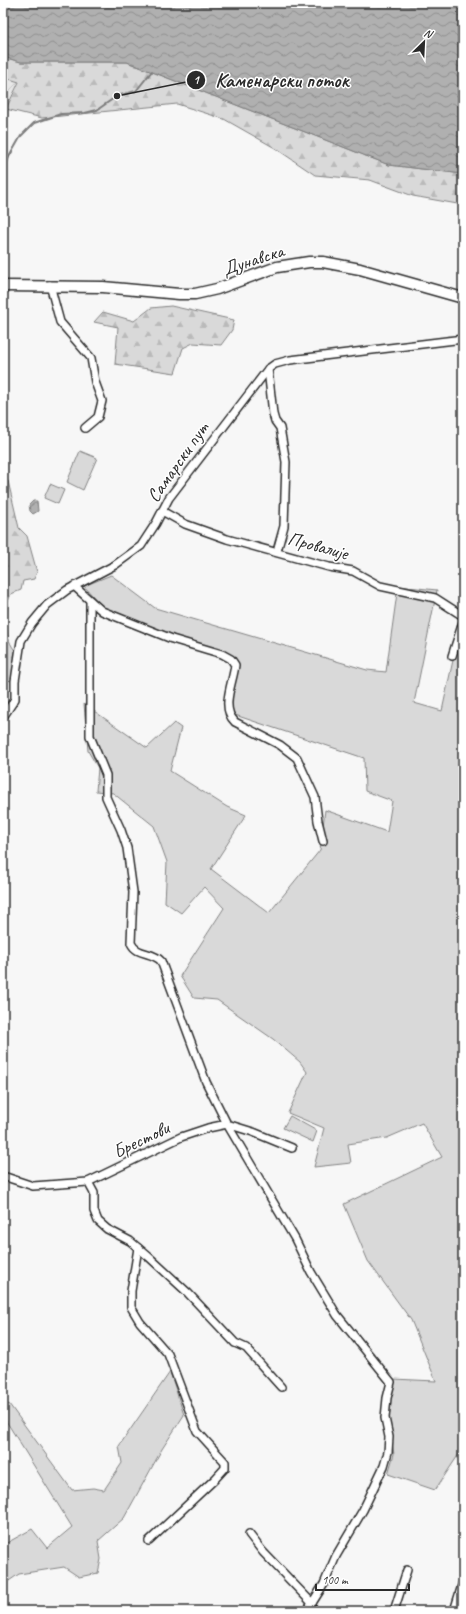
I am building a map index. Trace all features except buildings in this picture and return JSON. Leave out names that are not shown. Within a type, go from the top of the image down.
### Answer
[{"type":"main road","name":"Дунавска","points":[[3,286],[50,285],[195,294],[223,287],[277,267],[323,262],[360,269],[463,298]]},
{"type":"street","points":[[50,285],[60,322],[91,358],[95,382],[102,401],[98,417],[85,428]]},
{"type":"street","name":"Самарски пут","points":[[3,717],[15,699],[15,681],[21,641],[32,623],[47,605],[74,586],[115,565],[136,550],[149,535],[169,498],[185,475],[268,369],[275,364],[290,360],[463,340]]},
{"type":"street","points":[[268,369],[273,414],[275,422],[280,428],[286,462],[284,526],[276,551]]},
{"type":"street","name":"Провалије","points":[[162,511],[185,524],[227,539],[276,551],[329,567],[353,571],[380,586],[435,598],[463,616]]},
{"type":"street","points":[[74,586],[102,611],[114,617],[231,659],[235,665],[228,705],[229,716],[235,722],[280,745],[297,758],[315,796],[318,821],[323,841]]},
{"type":"street","points":[[90,601],[88,624],[91,676],[90,736],[106,775],[106,797],[121,830],[127,848],[133,892],[131,943],[139,952],[156,956],[161,961],[185,1030],[206,1082],[227,1124],[295,1239],[311,1272],[337,1315],[374,1365],[391,1382],[387,1398],[385,1418],[388,1437],[388,1452],[384,1466],[363,1510],[336,1556],[324,1584],[307,1611]]},
{"type":"street","points":[[452,656],[463,622]]},
{"type":"street","name":"Брестови","points":[[3,1176],[33,1186],[88,1182],[181,1138],[208,1128],[227,1124],[253,1132],[292,1148]]},
{"type":"street","points":[[88,1182],[94,1193],[94,1211],[98,1221],[107,1229],[130,1241],[177,1283],[235,1344],[246,1348],[281,1388]]},
{"type":"street","points":[[138,1248],[131,1292],[131,1307],[140,1322],[168,1354],[197,1431],[225,1462],[225,1468],[215,1479],[149,1541]]},
{"type":"street","points":[[249,1534],[263,1552],[312,1603]]},
{"type":"street","points":[[394,1611],[407,1570]]},
{"type":"street","points":[[454,1611],[463,1582]]},
{"type":"shaded area","points":[[3,77],[19,81],[3,115]]},
{"type":"green space","points":[[3,57],[21,62],[127,62],[389,165],[463,174],[463,205],[413,196],[370,180],[315,175],[275,148],[224,119],[177,104],[42,118],[6,109],[19,82],[3,77]]},
{"type":"green space","points":[[171,306],[234,320],[232,330],[221,345],[193,343],[183,348],[175,373],[115,364],[118,327],[94,322],[103,312],[134,321],[151,308]]},
{"type":"green space","points":[[80,451],[97,458],[83,490],[67,482]]},
{"type":"green space","points":[[3,480],[8,481],[19,528],[27,536],[37,572],[34,579],[23,581],[21,590],[11,594],[9,600],[6,616],[7,633],[12,647],[17,652],[11,680],[8,681],[3,689]]},
{"type":"green space","points":[[50,484],[64,490],[58,504],[44,498]]},
{"type":"green space","points":[[111,575],[155,608],[367,670],[386,672],[398,586],[437,590],[414,703],[442,711],[455,651],[463,654],[463,1448],[435,1490],[388,1474],[394,1454],[388,1420],[393,1379],[436,1381],[411,1320],[368,1261],[344,1204],[442,1157],[422,1123],[387,1138],[348,1144],[351,1163],[314,1167],[324,1128],[288,1113],[307,1072],[300,1062],[273,1039],[217,1000],[194,998],[180,976],[224,908],[204,887],[181,913],[165,902],[167,862],[154,826],[113,793],[96,791],[98,768],[88,751],[84,704],[147,748],[174,723],[181,728],[170,771],[227,807],[246,815],[211,869],[269,913],[320,850],[325,810],[387,832],[392,801],[365,791],[364,758],[232,714],[233,664],[214,650],[106,611],[84,586]]},
{"type":"green space","points":[[290,1116],[317,1131],[313,1142],[283,1128]]},
{"type":"green space","points":[[170,1372],[184,1415],[162,1449],[124,1518],[98,1541],[101,1559],[98,1573],[79,1577],[64,1567],[19,1574],[3,1585],[3,1545],[32,1529],[47,1548],[72,1527],[3,1416],[3,1406],[9,1404],[72,1490],[93,1488],[104,1490],[122,1463],[119,1446]]},
{"type":"water","points":[[3,3],[463,3],[463,174],[389,165],[127,62],[21,62],[3,57]]},
{"type":"water","points":[[33,501],[37,501],[38,511],[33,514],[30,511],[29,505]]},
{"type":"waterway","points":[[3,174],[9,157],[21,136],[34,123],[61,114],[85,113],[97,110],[117,96],[136,91],[152,71]]},
{"type":"place","name":"Каменарски поток","points":[[117,96]]}]
